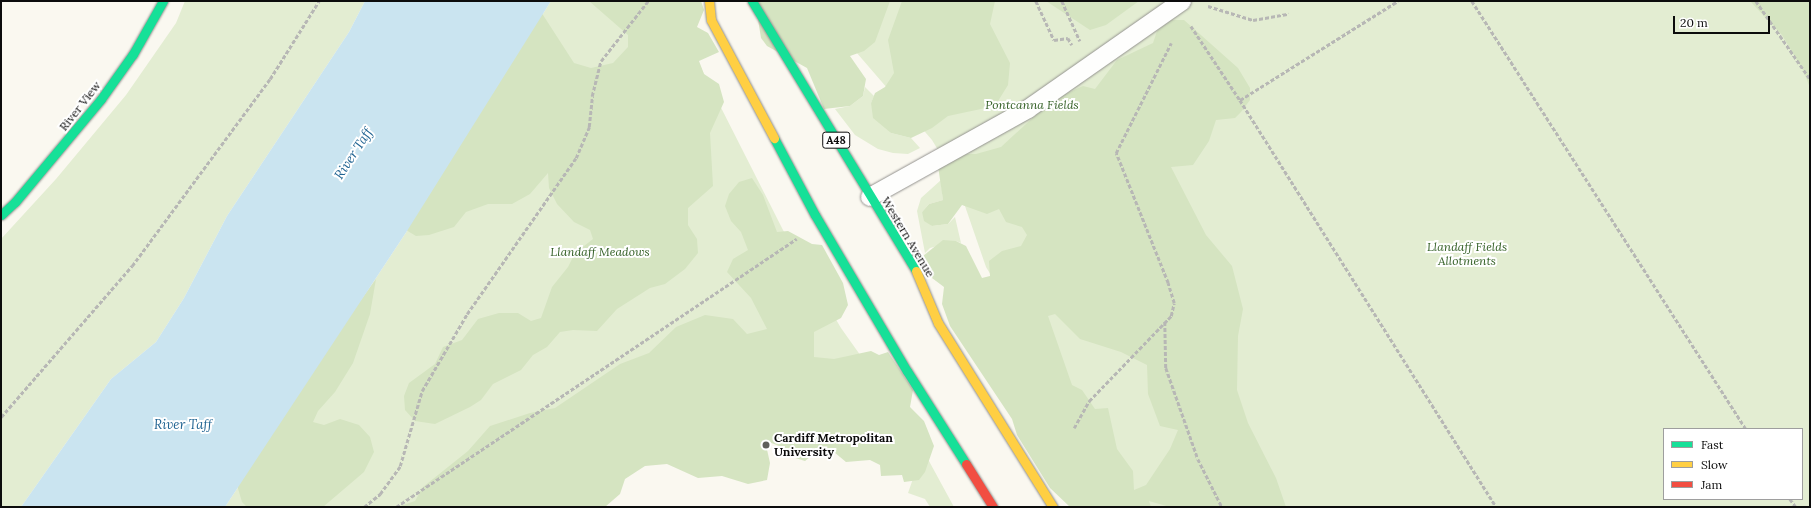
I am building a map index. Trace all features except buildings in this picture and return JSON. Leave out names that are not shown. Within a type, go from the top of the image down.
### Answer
[{"type":"main road","name":"River View","points":[[1,215],[31,184],[101,99],[133,54],[163,1]]},
{"type":"main road","points":[[709,1],[711,20],[816,215],[907,371],[993,507]]},
{"type":"main road","name":"Western Avenue","points":[[752,1],[921,279],[938,323],[1053,507]]},
{"type":"lane","points":[[870,197],[1010,120],[1089,67],[1178,4]]},
{"type":"path","points":[[1,417],[132,266],[270,79],[319,1]]},
{"type":"path","points":[[364,507],[380,494],[400,466],[422,391],[467,314],[576,158],[589,127],[592,96],[602,61],[648,1]]},
{"type":"path","points":[[1036,1],[1054,40],[1068,38],[1089,67]]},
{"type":"path","points":[[1062,1],[1089,67]]},
{"type":"path","points":[[1240,100],[1398,1]]},
{"type":"path","points":[[1472,1],[1745,428]]},
{"type":"path","points":[[1756,1],[1810,79]]},
{"type":"path","points":[[1178,4],[1496,507]]},
{"type":"path","points":[[1201,9],[1211,6],[1253,20],[1288,14]]},
{"type":"path","points":[[1074,428],[1089,401],[1171,316],[1174,303],[1116,154],[1174,36]]},
{"type":"path","points":[[396,507],[798,239]]},
{"type":"path","points":[[1165,322],[1166,368],[1198,459],[1222,507]]},
{"type":"green space","points":[[185,1],[365,1],[349,32],[227,216],[184,298],[156,342],[111,379],[21,507],[1,507],[1,239],[56,179],[126,95],[176,23]]},
{"type":"green space","points":[[534,1],[574,63],[591,68],[613,63],[628,47],[628,35],[589,1],[701,1],[704,10],[697,27],[708,33],[719,52],[699,61],[704,74],[719,84],[724,102],[710,133],[713,186],[688,208],[688,225],[697,239],[698,253],[685,269],[665,284],[650,288],[617,309],[597,331],[573,330],[560,332],[547,347],[533,355],[521,370],[493,384],[481,400],[470,407],[435,424],[415,421],[405,410],[404,396],[409,383],[435,364],[443,347],[462,340],[478,319],[499,313],[518,313],[531,321],[541,318],[552,287],[568,267],[575,253],[593,239],[590,230],[574,222],[557,204],[549,188],[548,173],[530,194],[512,204],[488,204],[466,212],[454,227],[429,235],[416,236],[406,230]]},
{"type":"green space","name":"Llandaff Meadows","points":[[551,1],[667,1],[783,230],[841,328],[907,421],[740,372],[505,507],[225,507],[407,231]]},
{"type":"green space","points":[[755,1],[890,1],[875,42],[864,51],[850,56],[866,79],[863,96],[850,106],[824,109],[807,68],[767,46],[761,38]]},
{"type":"green space","name":"Llandaff Fields Allotments","points":[[812,1],[1810,1],[1810,507],[1132,507],[986,267],[956,180],[932,140]]},
{"type":"green space","points":[[902,1],[995,1],[990,24],[1010,63],[1008,85],[995,106],[948,116],[932,128],[911,138],[891,133],[873,118],[871,103],[875,93],[885,87],[894,73],[888,40]]},
{"type":"green space","points":[[1046,1],[1139,1],[1106,25],[1090,30]]},
{"type":"green space","points":[[1750,1],[1810,1],[1810,88],[1804,72],[1782,35]]},
{"type":"green space","points":[[1171,20],[1184,20],[1238,68],[1250,88],[1250,100],[1235,118],[1216,120],[1209,141],[1193,165],[1171,167],[1206,235],[1232,266],[1243,309],[1238,336],[1237,390],[1248,423],[1276,478],[1286,507],[1170,507],[1149,501],[1151,507],[1070,507],[1050,488],[1017,435],[1012,419],[950,326],[942,304],[944,287],[932,278],[923,256],[943,240],[956,241],[966,246],[982,278],[990,276],[989,261],[1002,251],[1021,246],[1027,235],[1022,227],[1006,222],[999,209],[987,214],[962,205],[948,224],[932,226],[924,221],[922,212],[929,204],[943,200],[938,166],[961,154],[976,154],[1001,147],[1052,100],[1083,86],[1095,89],[1117,60],[1153,43],[1157,31]],"holes":[[[1055,314],[1080,339],[1121,352],[1147,365],[1148,394],[1160,426],[1178,430],[1170,449],[1146,485],[1134,490],[1133,471],[1117,449],[1108,408],[1095,409],[1082,390],[1072,385],[1048,316]]]},
{"type":"green space","points":[[865,87],[874,96],[871,103],[891,133],[911,138],[920,148],[908,154],[893,153],[878,149],[855,135],[835,109],[850,106],[863,96]]},
{"type":"green space","points":[[752,178],[763,195],[777,232],[788,231],[812,244],[822,245],[843,283],[848,305],[841,318],[814,332],[814,357],[834,359],[871,351],[879,355],[888,352],[913,390],[910,407],[924,421],[934,446],[925,472],[919,480],[904,482],[902,475],[881,476],[880,465],[870,460],[846,462],[834,452],[819,450],[805,461],[789,456],[779,446],[769,442],[766,445],[770,463],[767,480],[748,484],[722,476],[698,478],[667,464],[645,466],[625,479],[620,494],[605,507],[397,507],[415,501],[423,487],[468,451],[490,426],[530,413],[555,408],[620,364],[649,353],[676,327],[705,315],[733,319],[747,334],[767,329],[751,298],[727,272],[733,259],[748,250],[741,232],[731,221],[725,206],[729,194],[739,182]]},
{"type":"green space","points":[[941,180],[943,200],[929,204],[922,212],[932,226],[948,224],[955,217],[961,243],[956,241],[930,248],[925,253],[917,211],[921,198]]},
{"type":"green space","points":[[376,279],[370,314],[353,363],[335,392],[318,411],[313,422],[324,425],[340,419],[359,425],[370,437],[374,452],[364,472],[323,507],[247,507],[242,502],[234,475]]},
{"type":"green space","points":[[923,450],[954,507],[930,507],[925,499],[908,493]]},
{"type":"water","name":"River Taff","points":[[365,1],[551,1],[407,231],[225,507],[21,507],[111,379],[156,342],[184,298],[227,216],[349,32]]},
{"type":"traffic: fast","points":[[1,215],[15,202],[101,99],[133,54],[163,1]]},
{"type":"traffic: fast","points":[[752,1],[916,271]]},
{"type":"traffic: fast","points":[[774,138],[815,215],[907,371],[966,464]]},
{"type":"traffic: slow","points":[[709,1],[711,20],[774,138]]},
{"type":"traffic: slow","points":[[916,271],[938,323],[1053,507]]},
{"type":"traffic: jam","points":[[966,464],[993,507]]},
{"type":"place","name":"Cardiff Metropolitan University","points":[[766,445]]},
{"type":"park label","name":"Pontcanna Fields","points":[[1032,105]]}]
